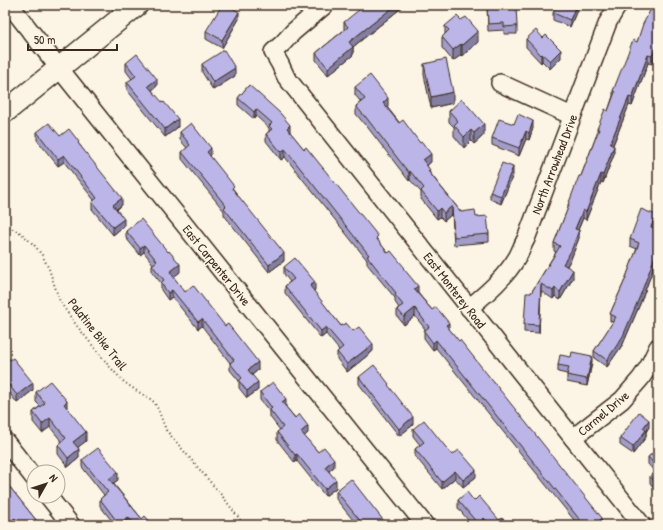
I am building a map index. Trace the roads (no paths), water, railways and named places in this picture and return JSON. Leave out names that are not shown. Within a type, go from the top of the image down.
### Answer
[{"type":"main road","points":[[5,112],[137,5]]},
{"type":"street","name":"East Carpenter Drive","points":[[10,5],[425,525]]},
{"type":"street","name":"East Monterey Road","points":[[325,5],[293,32],[273,52],[286,77],[642,525]]},
{"type":"street","name":"North Arrowhead Drive","points":[[469,308],[490,290],[503,276],[517,257],[526,239],[608,22],[618,5]]},
{"type":"street","points":[[500,83],[572,116]]},
{"type":"street","name":"Carmel Drive","points":[[573,438],[622,400],[641,378],[649,366],[658,347]]},
{"type":"street","points":[[5,441],[26,468]]},
{"type":"street","points":[[54,504],[71,525]]}]
